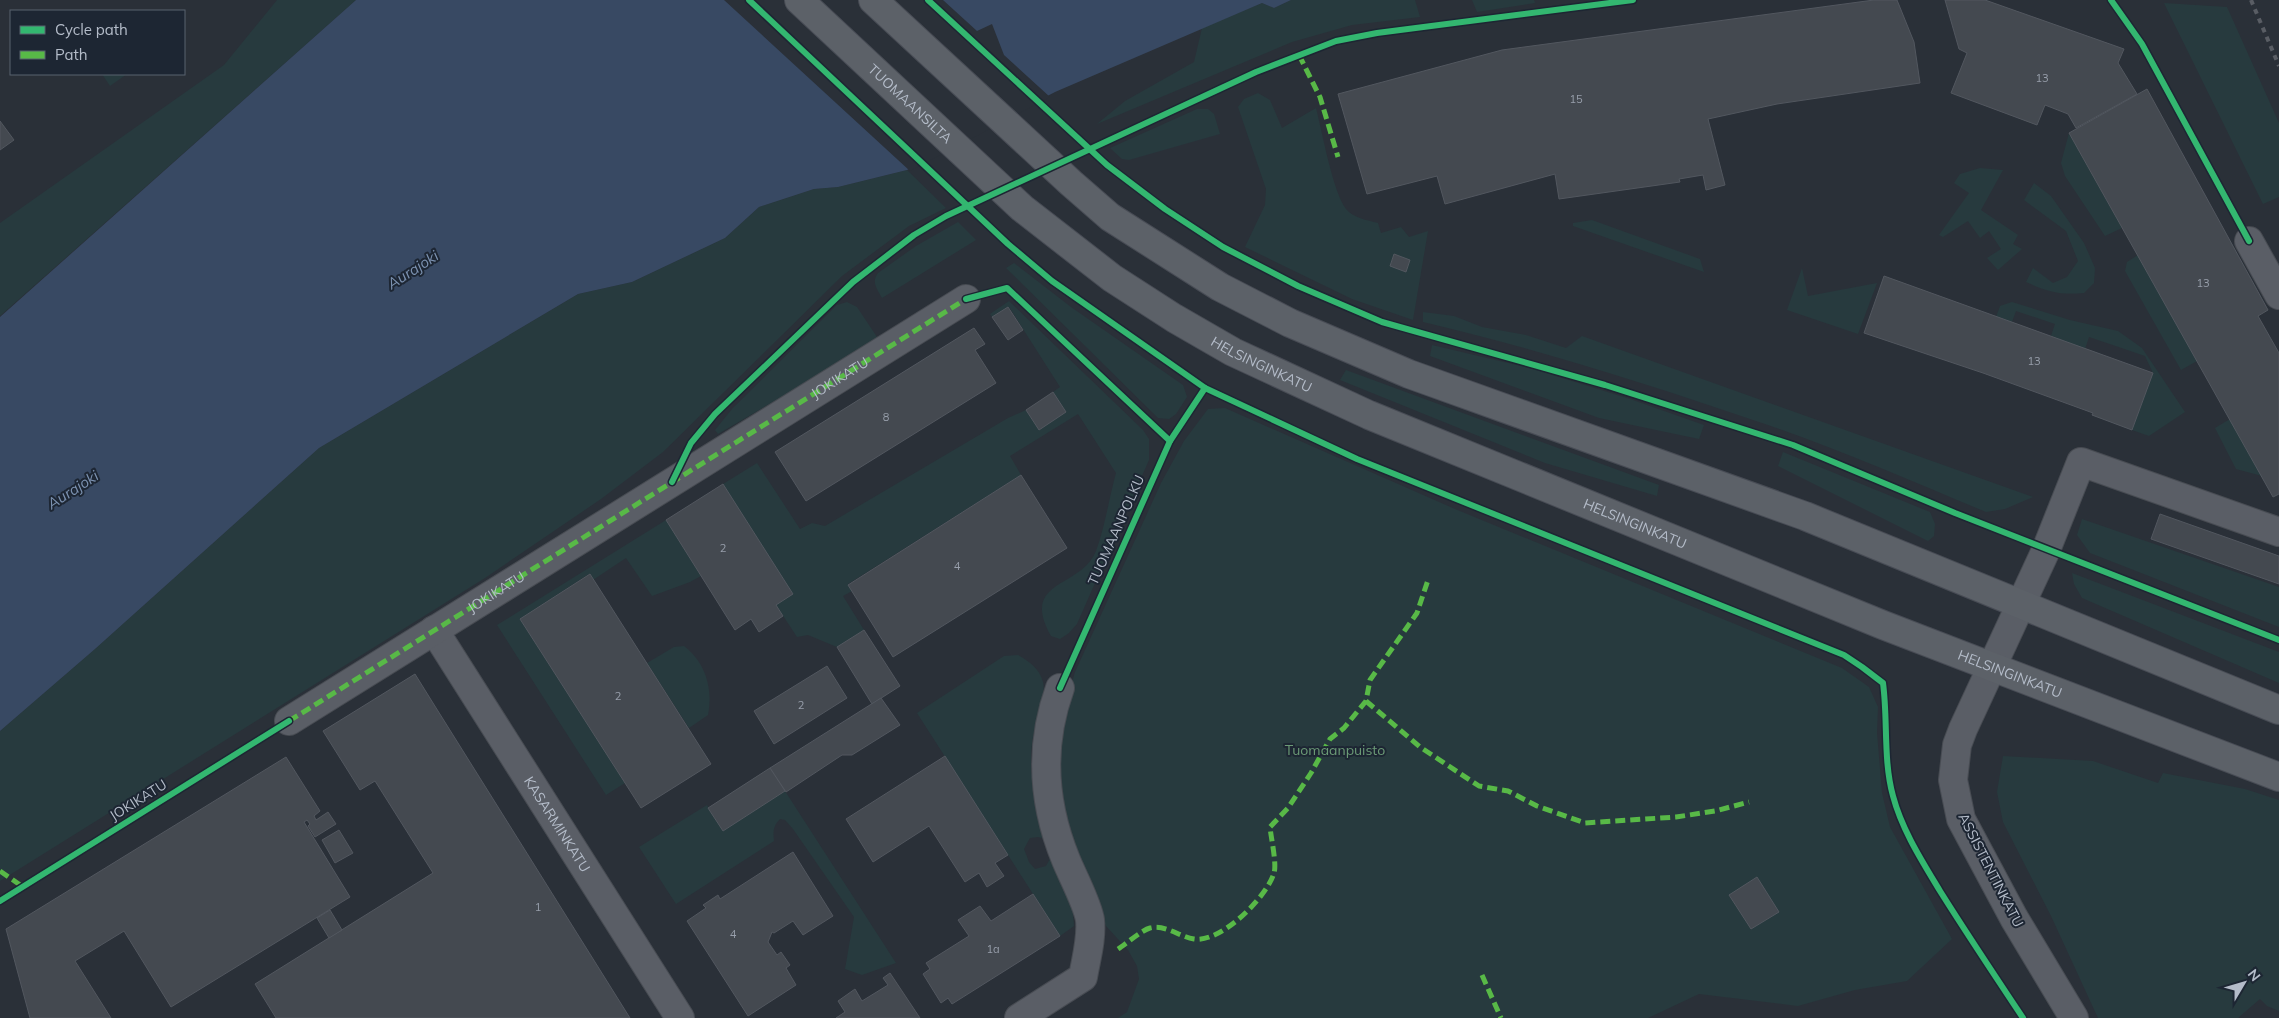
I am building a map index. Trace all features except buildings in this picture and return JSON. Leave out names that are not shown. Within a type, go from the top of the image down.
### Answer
[{"type":"main road","name":"TUOMAANSILTA","points":[[799,0],[1022,208]]},
{"type":"main road","points":[[873,0],[1071,183],[1110,216],[1220,287],[1290,323],[1409,374],[1805,516],[2279,710]]},
{"type":"main road","name":"HELSINGINKATU","points":[[1022,208],[1112,278],[1174,318],[1234,352],[1306,387],[1369,415],[1874,621],[2279,777]]},
{"type":"street","points":[[2249,242],[2279,295]]},
{"type":"street","name":"JOKIKATU","points":[[289,720],[966,299]]},
{"type":"street","name":"ASSISTENTINKATU","points":[[2074,1018],[2014,918],[1961,819],[1953,780],[1957,745],[1991,666],[2046,550],[2081,462],[2279,532]]},
{"type":"street","name":"KASARMINKATU","points":[[434,630],[680,1018]]},
{"type":"street","points":[[1019,1018],[1083,977],[1090,936],[1090,918],[1057,837],[1045,781],[1046,742],[1052,709],[1060,688]]},
{"type":"green space","points":[[277,0],[356,0],[0,316],[0,223],[224,65]]},
{"type":"green space","points":[[1291,0],[1415,0],[1420,17],[1352,25],[1292,42],[1097,124],[1125,101],[1194,62],[1202,28],[1262,3],[1274,8]]},
{"type":"green space","points":[[1472,0],[1534,0],[1535,3],[1477,12]]},
{"type":"green space","points":[[2164,3],[2227,7],[2279,123],[2279,197],[2263,204]]},
{"type":"green space","points":[[103,75],[126,75],[110,86]]},
{"type":"green space","points":[[1258,93],[1270,100],[1282,128],[1316,108],[1328,161],[1341,201],[1352,215],[1378,223],[1381,233],[1401,227],[1409,237],[1428,231],[1413,320],[1352,299],[1245,247],[1265,205],[1266,189],[1238,107],[1244,99]]},
{"type":"green space","points":[[1197,109],[1208,109],[1214,114],[1220,134],[1129,160],[1122,159],[1110,148]]},
{"type":"green space","points":[[2069,133],[2122,228],[2105,236],[2065,176],[2061,163]]},
{"type":"green space","points":[[1980,168],[2003,170],[1981,210],[2018,235],[2013,244],[2022,249],[1998,270],[1987,258],[2001,249],[1989,231],[1980,238],[1968,221],[1943,237],[1939,235],[1969,193],[1954,183],[1960,174]]},
{"type":"green space","points":[[907,170],[946,208],[909,226],[842,276],[663,452],[601,499],[485,578],[0,881],[0,731],[95,649],[319,448],[578,294],[632,282],[725,238],[759,207],[814,189],[838,187]]},
{"type":"green space","points":[[2034,183],[2051,196],[2084,243],[2095,268],[2094,283],[2084,293],[2068,294],[2054,292],[2026,282],[2033,268],[2053,283],[2067,277],[2078,261],[2066,231],[2024,200]]},
{"type":"green space","points":[[1592,220],[1700,259],[1704,272],[1573,226],[1573,223]]},
{"type":"green space","points":[[958,222],[976,240],[882,298],[875,282],[878,273],[916,246]]},
{"type":"green space","points":[[2138,255],[2197,361],[2181,370],[2125,271],[2127,262]]},
{"type":"green space","points":[[1014,263],[1071,307],[1183,385],[1187,397],[1176,414],[1169,419],[1158,418],[1006,268]]},
{"type":"green space","points":[[1802,268],[1808,296],[1877,283],[1858,334],[1787,310]]},
{"type":"green space","points":[[1009,301],[1143,430],[1149,439],[1149,460],[1077,624],[1060,639],[1051,636],[1043,618],[1042,604],[1047,594],[1078,572],[1088,563],[1096,551],[1116,473],[1078,414],[1010,456],[1021,475],[848,584],[852,591],[843,596],[864,630],[837,647],[808,635],[797,637],[776,605],[723,484],[757,463],[800,529],[812,523],[825,526],[1008,418],[1026,410],[1039,430],[1066,412],[1053,392],[1060,387],[1009,307],[992,317],[990,314]]},
{"type":"green space","points":[[847,302],[857,307],[879,340],[718,434],[715,430],[732,409],[837,305]]},
{"type":"green space","points":[[2012,302],[2070,320],[2118,331],[2142,348],[2185,412],[2149,436],[2132,430],[2153,373],[2145,356],[2089,337],[2085,349],[2051,336],[2055,324],[2016,311],[2012,322],[1996,317],[2000,306]]},
{"type":"green space","points":[[1423,312],[1454,316],[1482,327],[1526,335],[1566,348],[1582,336],[2033,497],[2005,509],[1986,512],[1841,452],[1712,406],[1548,355],[1423,322]]},
{"type":"green space","points":[[1432,345],[1533,369],[1630,399],[1704,425],[1699,439],[1599,418],[1430,356]]},
{"type":"green space","points":[[1346,370],[1659,485],[1657,496],[1545,463],[1340,380]]},
{"type":"green space","name":"Tuomaanpuisto","points":[[1225,408],[1455,509],[1842,668],[1869,687],[1878,707],[1877,733],[1882,793],[1890,827],[1952,939],[1907,981],[1855,990],[1798,1006],[1699,994],[1648,1018],[1118,1018],[1127,1012],[1139,979],[1137,966],[1128,950],[1106,926],[1064,825],[1057,788],[1064,710],[1075,672],[1161,483],[1184,441],[1208,409]],"holes":[[[1729,895],[1778,912],[1751,929]]]},
{"type":"green space","points":[[2230,419],[2262,476],[2236,469],[2215,428]]},
{"type":"green space","points":[[1783,452],[1930,512],[1935,524],[1934,536],[1928,541],[1778,466]]},
{"type":"green space","points":[[2082,519],[2279,587],[2279,627],[2090,553],[2077,535]]},
{"type":"green space","points":[[666,520],[701,576],[652,596],[626,558],[593,580],[589,574],[520,619],[625,783],[606,795],[497,625]]},
{"type":"green space","points":[[2072,573],[2279,652],[2279,683],[2082,598],[2074,584]]},
{"type":"green space","points":[[684,646],[703,668],[709,696],[708,715],[689,728],[647,663],[674,647]]},
{"type":"green space","points":[[1018,655],[1036,669],[1041,677],[1044,688],[1042,704],[1033,736],[1031,767],[1034,791],[1046,839],[1030,838],[1024,849],[1029,862],[1035,869],[1046,866],[1052,855],[1072,902],[1074,926],[1060,936],[917,713],[1004,656]]},
{"type":"green space","points":[[2003,756],[2093,761],[2158,783],[2163,773],[2245,789],[2279,800],[2279,1011],[2267,1006],[2260,999],[2238,1018],[2098,1018],[2051,916],[2003,822],[1997,792]]},
{"type":"green space","points":[[785,791],[896,963],[862,975],[845,969],[854,917],[785,820],[780,819],[776,824],[774,841],[676,904],[639,847],[707,805],[723,831]]},
{"type":"water","name":"Aurajoki","points":[[356,0],[1291,0],[1274,8],[1262,3],[1055,92],[907,170],[838,187],[814,189],[759,207],[725,238],[632,282],[578,294],[319,448],[95,649],[0,731],[0,317]]},
{"type":"pier","points":[[724,0],[943,0],[977,31],[992,24],[1004,55],[1050,97],[910,171]]},
{"type":"railway","points":[[2251,0],[2279,66]]},
{"type":"marked path","points":[[1299,55],[1320,97],[1338,157]]},
{"type":"marked path","points":[[289,721],[966,299]]},
{"type":"marked path","points":[[1118,949],[1143,931],[1156,927],[1194,939],[1205,938],[1217,934],[1229,926],[1253,905],[1270,883],[1275,869],[1270,827],[1288,808],[1330,739],[1344,728],[1366,701],[1370,680],[1417,613],[1428,580]]},
{"type":"marked path","points":[[1366,701],[1420,747],[1479,786],[1508,791],[1537,806],[1585,823],[1676,817],[1715,811],[1749,802]]},
{"type":"marked path","points":[[0,871],[23,887]]},
{"type":"marked path","points":[[1482,975],[1501,1018]]},
{"type":"cycle path","points":[[749,0],[1008,244],[1052,281],[1205,388],[1357,459],[1844,655],[1883,683],[1888,768],[1893,796],[1902,821],[1913,845],[1940,891],[2023,1018]]},
{"type":"cycle path","points":[[928,0],[1107,165],[1165,209],[1223,247],[1298,286],[1382,322],[1605,385],[1793,445],[1955,513],[2279,640]]},
{"type":"cycle path","points":[[672,482],[691,443],[715,414],[853,282],[914,235],[946,216],[1256,72],[1336,41],[1377,33],[1633,0]]},
{"type":"cycle path","points":[[2111,0],[2142,44],[2249,241]]},
{"type":"cycle path","points":[[966,299],[1007,288],[1170,441]]},
{"type":"cycle path","name":"TUOMAANPOLKU","points":[[1060,688],[1170,441],[1205,388]]},
{"type":"cycle path","points":[[0,901],[289,721]]}]
